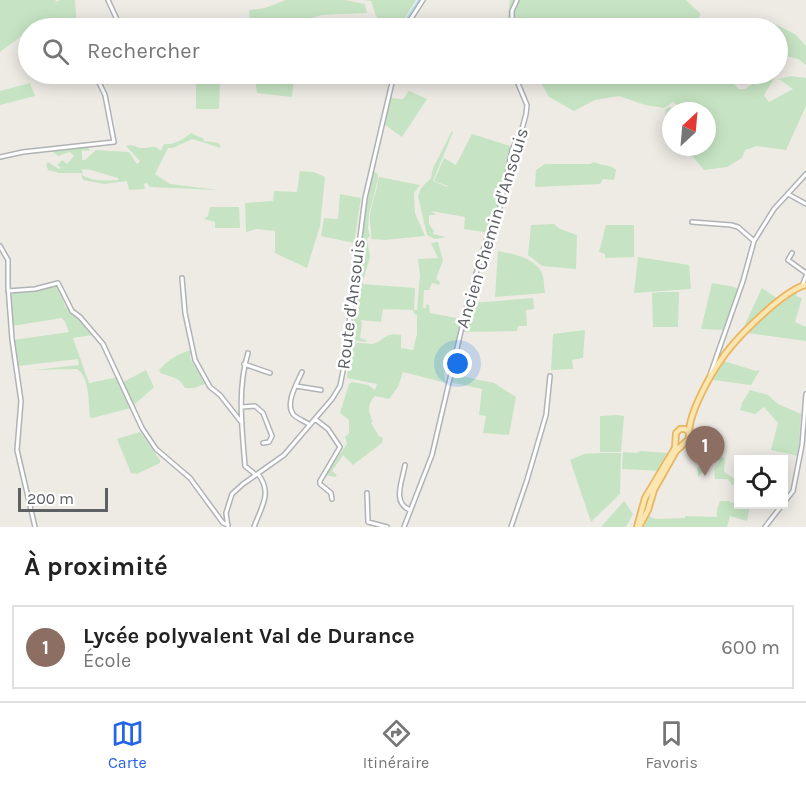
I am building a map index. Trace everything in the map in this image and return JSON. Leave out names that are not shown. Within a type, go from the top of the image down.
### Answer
[{"type":"main road","points":[[638,527],[654,490],[676,451],[689,439],[692,417],[710,379],[730,348],[788,293],[804,286]]},
{"type":"main road","points":[[638,527],[645,498],[675,448],[676,433],[692,417]]},
{"type":"main road","points":[[682,429],[689,432]]},
{"type":"main road","points":[[676,440],[683,443]]},
{"type":"street","points":[[108,0],[116,18]]},
{"type":"street","points":[[411,18],[423,0]]},
{"type":"street","points":[[512,18],[512,11],[517,0]]},
{"type":"street","points":[[0,157],[23,152],[114,142],[105,95],[100,84]]},
{"type":"street","name":"Route d'Ansouis","points":[[228,526],[227,506],[232,494],[284,455],[332,399],[341,381],[365,198],[392,84]]},
{"type":"street","name":"Ancien Chemin d'Ansouis","points":[[404,527],[432,455],[469,297],[487,238],[500,207],[512,150],[526,114],[527,105],[518,84]]},
{"type":"street","points":[[710,379],[741,288],[754,241],[774,209],[806,174]]},
{"type":"street","points":[[788,194],[806,204]]},
{"type":"street","points":[[692,222],[738,227],[754,241]]},
{"type":"street","points":[[0,246],[8,260],[12,339],[21,401],[17,450],[35,527]]},
{"type":"street","points":[[792,253],[788,260],[806,274],[804,286]]},
{"type":"street","points":[[182,278],[185,313],[195,360],[210,387],[220,395],[242,423]]},
{"type":"street","points":[[8,291],[58,284],[72,311],[103,344],[142,428],[156,449],[189,477],[222,523],[228,526]]},
{"type":"street","points":[[248,353],[242,374],[245,466],[257,475],[267,489],[254,527]]},
{"type":"street","points":[[244,364],[270,373]]},
{"type":"street","points":[[302,372],[291,400],[292,411],[294,415],[310,425]]},
{"type":"street","points":[[511,527],[546,415],[550,376]]},
{"type":"street","points":[[296,386],[321,390]]},
{"type":"street","points":[[765,527],[794,491],[802,445],[806,394]]},
{"type":"street","points":[[242,407],[255,406],[263,413],[272,436],[270,441],[263,443]]},
{"type":"street","points":[[315,419],[328,429],[340,447],[320,481],[320,484],[331,493],[332,499]]},
{"type":"street","points":[[405,465],[399,501],[402,506],[410,510]]},
{"type":"street","points":[[367,493],[368,522],[387,527]]},
{"type":"green space","points":[[0,0],[56,0],[55,2],[75,0],[76,18],[18,18],[18,38],[0,52]]},
{"type":"green space","points":[[286,0],[345,0],[365,4],[367,13],[322,15],[311,18],[250,18],[249,10],[265,8]]},
{"type":"green space","points":[[364,0],[416,0],[405,18],[378,18],[371,1]]},
{"type":"green space","points":[[510,0],[686,0],[701,14],[699,18],[507,18]]},
{"type":"green space","points":[[788,31],[796,35],[806,46],[806,65],[798,59],[788,56]]},
{"type":"green space","points":[[788,77],[806,78],[806,106],[786,150],[757,146],[745,150],[742,158],[727,167],[704,170],[690,156],[716,156],[716,102],[662,102],[662,108],[645,105],[619,96],[595,100],[574,111],[549,97],[542,84],[734,84],[739,89],[745,89],[752,84],[771,84],[764,95],[769,102],[793,89],[786,84],[788,84]]},
{"type":"green space","points":[[30,84],[35,96],[0,105],[0,91]]},
{"type":"green space","points":[[196,84],[220,84],[219,109],[196,109]]},
{"type":"green space","points":[[256,84],[293,84],[292,97],[257,93]]},
{"type":"green space","points":[[409,91],[427,99],[402,137],[384,124],[391,98],[403,99]]},
{"type":"green space","points":[[452,131],[433,181],[447,187],[434,181],[444,158],[456,165],[472,134],[510,146],[499,205],[485,239],[484,232],[464,229],[465,217],[431,211],[436,215],[429,215],[429,224],[434,231],[433,234],[446,237],[435,239],[427,235],[418,196],[421,188],[431,178],[433,168]]},
{"type":"green space","points":[[191,133],[204,139],[203,141],[219,143],[221,148],[192,139],[168,148],[155,174],[170,184],[218,190],[150,187],[147,183],[144,184],[145,189],[129,190],[127,181],[104,184],[83,180],[81,174],[98,180],[118,180],[118,178],[82,169],[83,173],[59,173],[48,170],[46,164],[48,162],[61,168],[57,165],[62,160],[67,164],[74,156],[70,152],[58,156],[51,150],[76,147],[90,149],[89,151],[82,150],[82,160],[96,150],[129,152],[137,164],[140,161],[126,146],[154,147],[161,151],[164,144],[178,142]]},
{"type":"green space","points":[[594,162],[616,170],[614,180],[603,179],[600,184],[535,187],[536,170],[545,164],[590,164]]},
{"type":"green space","points":[[300,171],[314,172],[325,177],[320,226],[307,268],[275,253],[275,231],[257,229],[246,232],[245,203],[273,201],[274,191],[297,192]]},
{"type":"green space","points":[[375,172],[378,174],[378,179],[369,214],[370,236],[367,239],[370,257],[362,284],[415,288],[414,310],[417,310],[420,276],[418,259],[438,258],[431,243],[438,242],[443,260],[436,279],[440,282],[439,285],[432,283],[429,290],[424,290],[423,308],[426,308],[426,304],[429,305],[430,313],[462,319],[449,369],[444,373],[446,383],[403,372],[398,387],[389,399],[375,396],[370,405],[369,411],[373,421],[371,423],[379,436],[383,438],[382,443],[353,465],[343,455],[332,471],[337,475],[335,477],[325,475],[347,444],[345,437],[349,433],[349,420],[340,413],[349,384],[353,382],[368,385],[375,390],[377,384],[347,378],[350,342],[373,344],[388,335],[395,334],[401,335],[401,348],[413,350],[417,334],[417,315],[413,310],[383,309],[381,322],[361,320],[360,338],[367,342],[351,340],[365,214]]},
{"type":"green space","points":[[379,177],[420,185],[414,193],[415,213],[425,236],[371,239],[370,215]]},
{"type":"green space","points":[[340,194],[361,198],[354,243],[321,236],[324,218],[338,219]]},
{"type":"green space","points":[[210,207],[239,207],[240,228],[215,228],[215,222],[204,219],[208,216]]},
{"type":"green space","points":[[554,224],[560,229],[577,235],[576,269],[542,266],[528,255],[531,225]]},
{"type":"green space","points":[[606,225],[634,225],[634,257],[605,258],[605,254],[599,252]]},
{"type":"green space","points":[[498,251],[523,257],[534,263],[542,273],[545,293],[495,297]]},
{"type":"green space","points":[[638,257],[689,265],[691,289],[634,293]]},
{"type":"green space","points":[[712,283],[738,289],[724,330],[701,329]]},
{"type":"green space","points":[[54,285],[59,287],[65,306],[81,320],[92,335],[73,338],[89,383],[118,377],[131,408],[92,418],[86,384],[77,369],[34,370],[79,365],[78,359],[18,366],[13,340],[69,332],[62,318],[12,326],[11,296],[13,293]]},
{"type":"green space","points":[[762,288],[778,299],[741,333]]},
{"type":"green space","points":[[799,288],[796,296],[802,298],[795,322],[806,327],[806,341],[748,333],[789,293]]},
{"type":"green space","points":[[679,292],[678,327],[653,327],[652,293]]},
{"type":"green space","points":[[533,298],[534,309],[526,310],[527,326],[518,326],[517,331],[462,332],[468,305],[472,303]]},
{"type":"green space","points":[[585,330],[583,358],[572,360],[573,369],[551,370],[553,334]]},
{"type":"green space","points":[[191,350],[190,358],[205,384],[185,388],[177,379],[159,370],[174,357]]},
{"type":"green space","points":[[724,361],[756,371],[760,370],[751,385],[713,380]]},
{"type":"green space","points":[[146,370],[154,387],[134,405],[123,382]]},
{"type":"green space","points":[[451,374],[494,383],[516,397],[509,435],[483,433],[486,416],[479,415],[482,389],[449,382]]},
{"type":"green space","points":[[750,390],[768,395],[778,404],[801,414],[798,456],[771,450],[778,423],[764,407],[755,414],[740,410]]},
{"type":"green space","points":[[600,416],[624,416],[621,452],[600,452]]},
{"type":"green space","points":[[140,432],[160,463],[137,474],[131,473],[117,439]]},
{"type":"green space","points":[[640,451],[667,453],[660,471],[622,469],[623,452],[637,453]]},
{"type":"green space","points":[[697,452],[706,452],[725,458],[724,472],[734,478],[734,485],[728,479],[715,479],[714,469],[720,461],[714,459],[698,477],[697,467],[702,466],[702,454],[697,454]]},
{"type":"green space","points":[[621,453],[620,494],[591,522],[570,460],[584,454]]},
{"type":"green space","points":[[624,501],[633,514],[626,527],[601,527]]},
{"type":"green space","points":[[720,501],[734,502],[734,509],[749,509],[747,521],[730,516],[727,527],[644,527],[649,516],[655,519],[685,518],[685,516],[717,517]]},
{"type":"waterway","points":[[407,18],[419,0]]},
{"type":"place","name":"Lycée polyvalent Val de Durance","points":[[705,476]]}]
